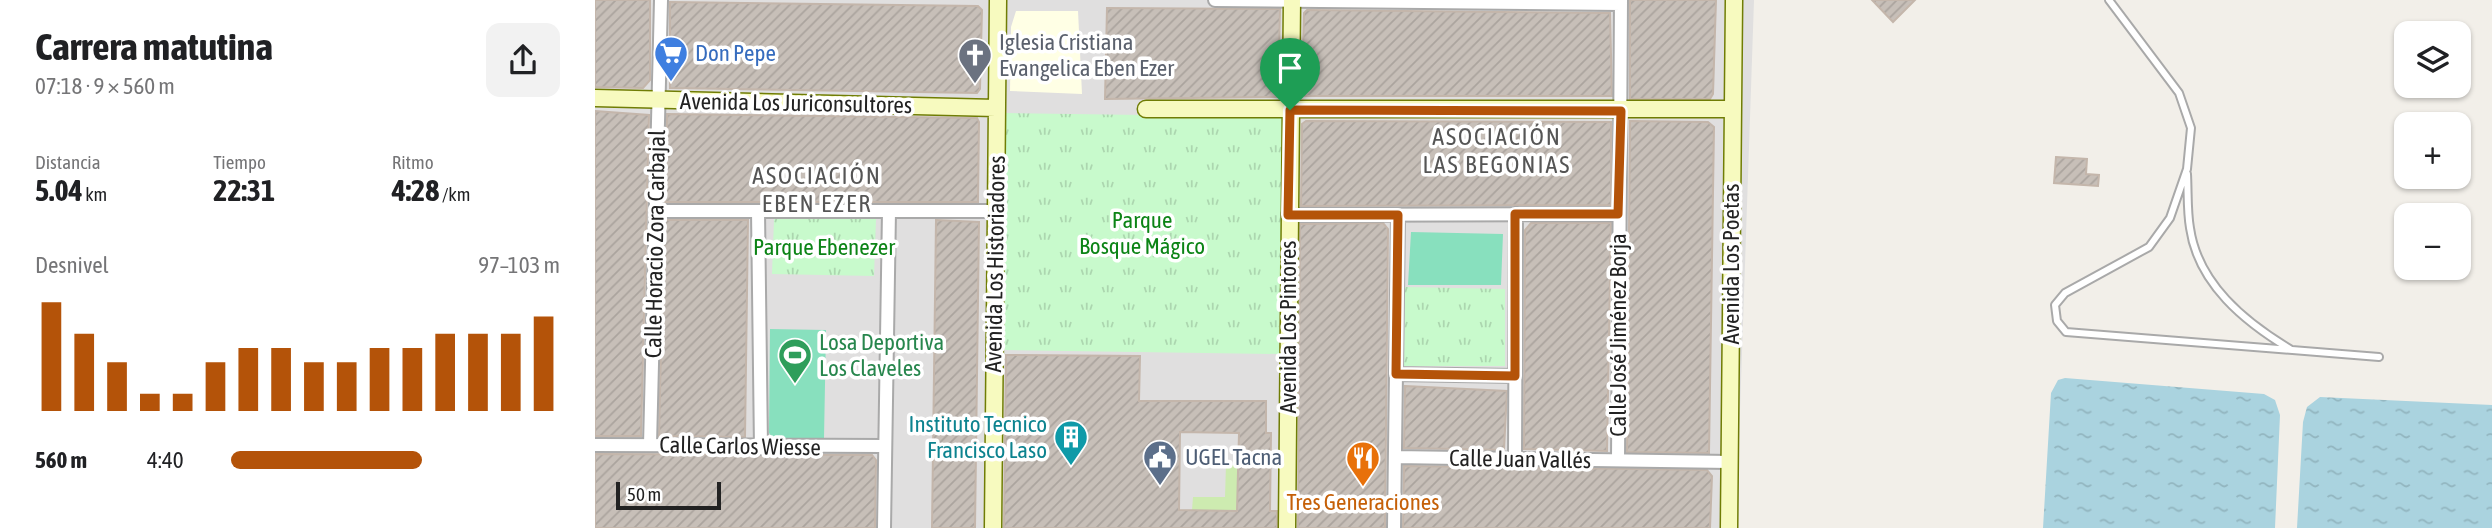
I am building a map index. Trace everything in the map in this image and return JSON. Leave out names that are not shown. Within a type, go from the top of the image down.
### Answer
[{"type":"street","name":"Calle Horacio Zora Carbajal","points":[[650,445],[661,0]]},
{"type":"street","name":"Avenida Los Historiadores","points":[[993,528],[998,0]]},
{"type":"street","points":[[1215,0],[1621,2]]},
{"type":"street","name":"Avenida Los Poetas","points":[[1729,528],[1734,0]]},
{"type":"street","name":"Avenida Los Pintores","points":[[1287,528],[1292,1]]},
{"type":"street","name":"Calle José Jiménez Borja","points":[[1618,460],[1621,2]]},
{"type":"street","name":"Avenida Los Juriconsultores","points":[[595,98],[996,108]]},
{"type":"street","points":[[1146,109],[1733,109]]},
{"type":"street","points":[[656,211],[996,211]]},
{"type":"street","points":[[758,211],[761,448]]},
{"type":"street","points":[[884,528],[889,211]]},
{"type":"street","points":[[1515,214],[1515,459]]},
{"type":"street","points":[[1288,215],[1618,214]]},
{"type":"street","points":[[1394,528],[1398,215]]},
{"type":"street","points":[[1396,374],[1515,376]]},
{"type":"street","name":"Calle Carlos Wiesse","points":[[595,445],[761,448],[885,446]]},
{"type":"street","name":"Calle Juan Vallés","points":[[1395,457],[1730,461]]},
{"type":"lane","points":[[2109,0],[2179,93],[2191,128],[2187,169],[2190,230],[2204,270],[2231,306],[2258,330],[2292,350]]},
{"type":"lane","points":[[2187,169],[2170,218],[2149,247],[2064,293],[2055,305],[2057,321],[2066,332],[2379,357]]},
{"type":"shaded area","points":[[595,0],[1754,0],[1736,528],[595,528]]},
{"type":"shaded area","points":[[1016,11],[1078,11],[1082,94],[1010,91],[1011,27]]},
{"type":"green space","name":"Parque Bosque Mágico","points":[[1005,113],[1283,117],[1279,354],[1002,350]]},
{"type":"green space","name":"Parque Ebenezer","points":[[774,219],[876,219],[874,276],[772,274]]},
{"type":"green space","points":[[1411,232],[1503,234],[1501,285],[1408,285]]},
{"type":"green space","points":[[1405,287],[1505,289],[1505,366],[1404,366]]},
{"type":"green space","points":[[770,329],[826,330],[824,438],[773,438],[769,433]]},
{"type":"green space","points":[[1226,465],[1238,465],[1237,511],[1192,510],[1193,497],[1225,497]]},
{"type":"water","points":[[2065,378],[2264,394],[2275,400],[2280,415],[2275,528],[2043,528],[2051,393],[2058,380]]},
{"type":"water","points":[[2320,397],[2492,405],[2492,528],[2297,528],[2303,422],[2307,407]]},
{"type":"building","points":[[595,0],[650,0],[650,80],[643,88],[595,87]]},
{"type":"building","points":[[1630,0],[1716,0],[1713,94],[1710,99],[1630,99]]},
{"type":"building","points":[[1872,0],[1915,0],[1893,22]]},
{"type":"building","points":[[670,2],[978,6],[982,10],[980,89],[977,93],[670,88]]},
{"type":"building","points":[[1107,8],[1280,9],[1278,97],[1105,99]]},
{"type":"building","points":[[1307,10],[1610,13],[1612,96],[1305,96],[1302,91],[1304,13]]},
{"type":"building","points":[[595,111],[649,115],[641,436],[595,436]]},
{"type":"building","points":[[667,114],[977,118],[978,202],[665,202]]},
{"type":"building","points":[[1306,121],[1611,122],[1611,205],[1301,206],[1302,124]]},
{"type":"building","points":[[1630,121],[1708,122],[1714,127],[1709,453],[1627,452]]},
{"type":"building","points":[[2056,157],[2087,159],[2086,174],[2099,175],[2098,186],[2054,183]]},
{"type":"building","points":[[664,220],[748,220],[745,437],[659,436]]},
{"type":"building","points":[[936,220],[979,222],[975,528],[932,528]]},
{"type":"building","points":[[1383,223],[1388,229],[1385,528],[1298,528],[1300,224]]},
{"type":"building","points":[[1531,223],[1611,223],[1607,451],[1524,449],[1525,230]]},
{"type":"building","name":"Instituto Tecnico Francisco Laso","points":[[1006,355],[1140,356],[1139,401],[1266,401],[1266,433],[1271,433],[1270,511],[1277,511],[1277,528],[1004,528]],"holes":[[[1180,432],[1239,433],[1237,511],[1179,510]]]},
{"type":"building","points":[[1405,386],[1507,391],[1504,450],[1404,448]]},
{"type":"building","points":[[595,454],[872,455],[876,460],[875,528],[595,528]]},
{"type":"building","points":[[1404,466],[1707,470],[1712,476],[1710,528],[1403,528]]},
{"type":"place","name":"Don Pepe","points":[[671,83]]},
{"type":"place","name":"Iglesia Cristiana Evangelica Eben Ezer","points":[[975,85]]},
{"type":"place","name":"Losa Deportiva Los Claveles","points":[[795,385]]},
{"type":"place","name":"Instituto Tecnico Francisco Laso","points":[[1071,467]]},
{"type":"place","name":"UGEL Tacna","points":[[1160,487]]},
{"type":"place","name":"Tres Generaciones","points":[[1363,488]]},
{"type":"district","name":"ASOCIACIÓN LAS BEGONIAS","points":[[1497,150]]},
{"type":"district","name":"ASOCIACIÓN EBEN EZER","points":[[817,189]]},
{"type":"route","points":[[1290,110],[1621,111],[1618,214],[1515,214],[1515,376],[1396,374],[1398,215],[1288,215],[1290,110]]}]
